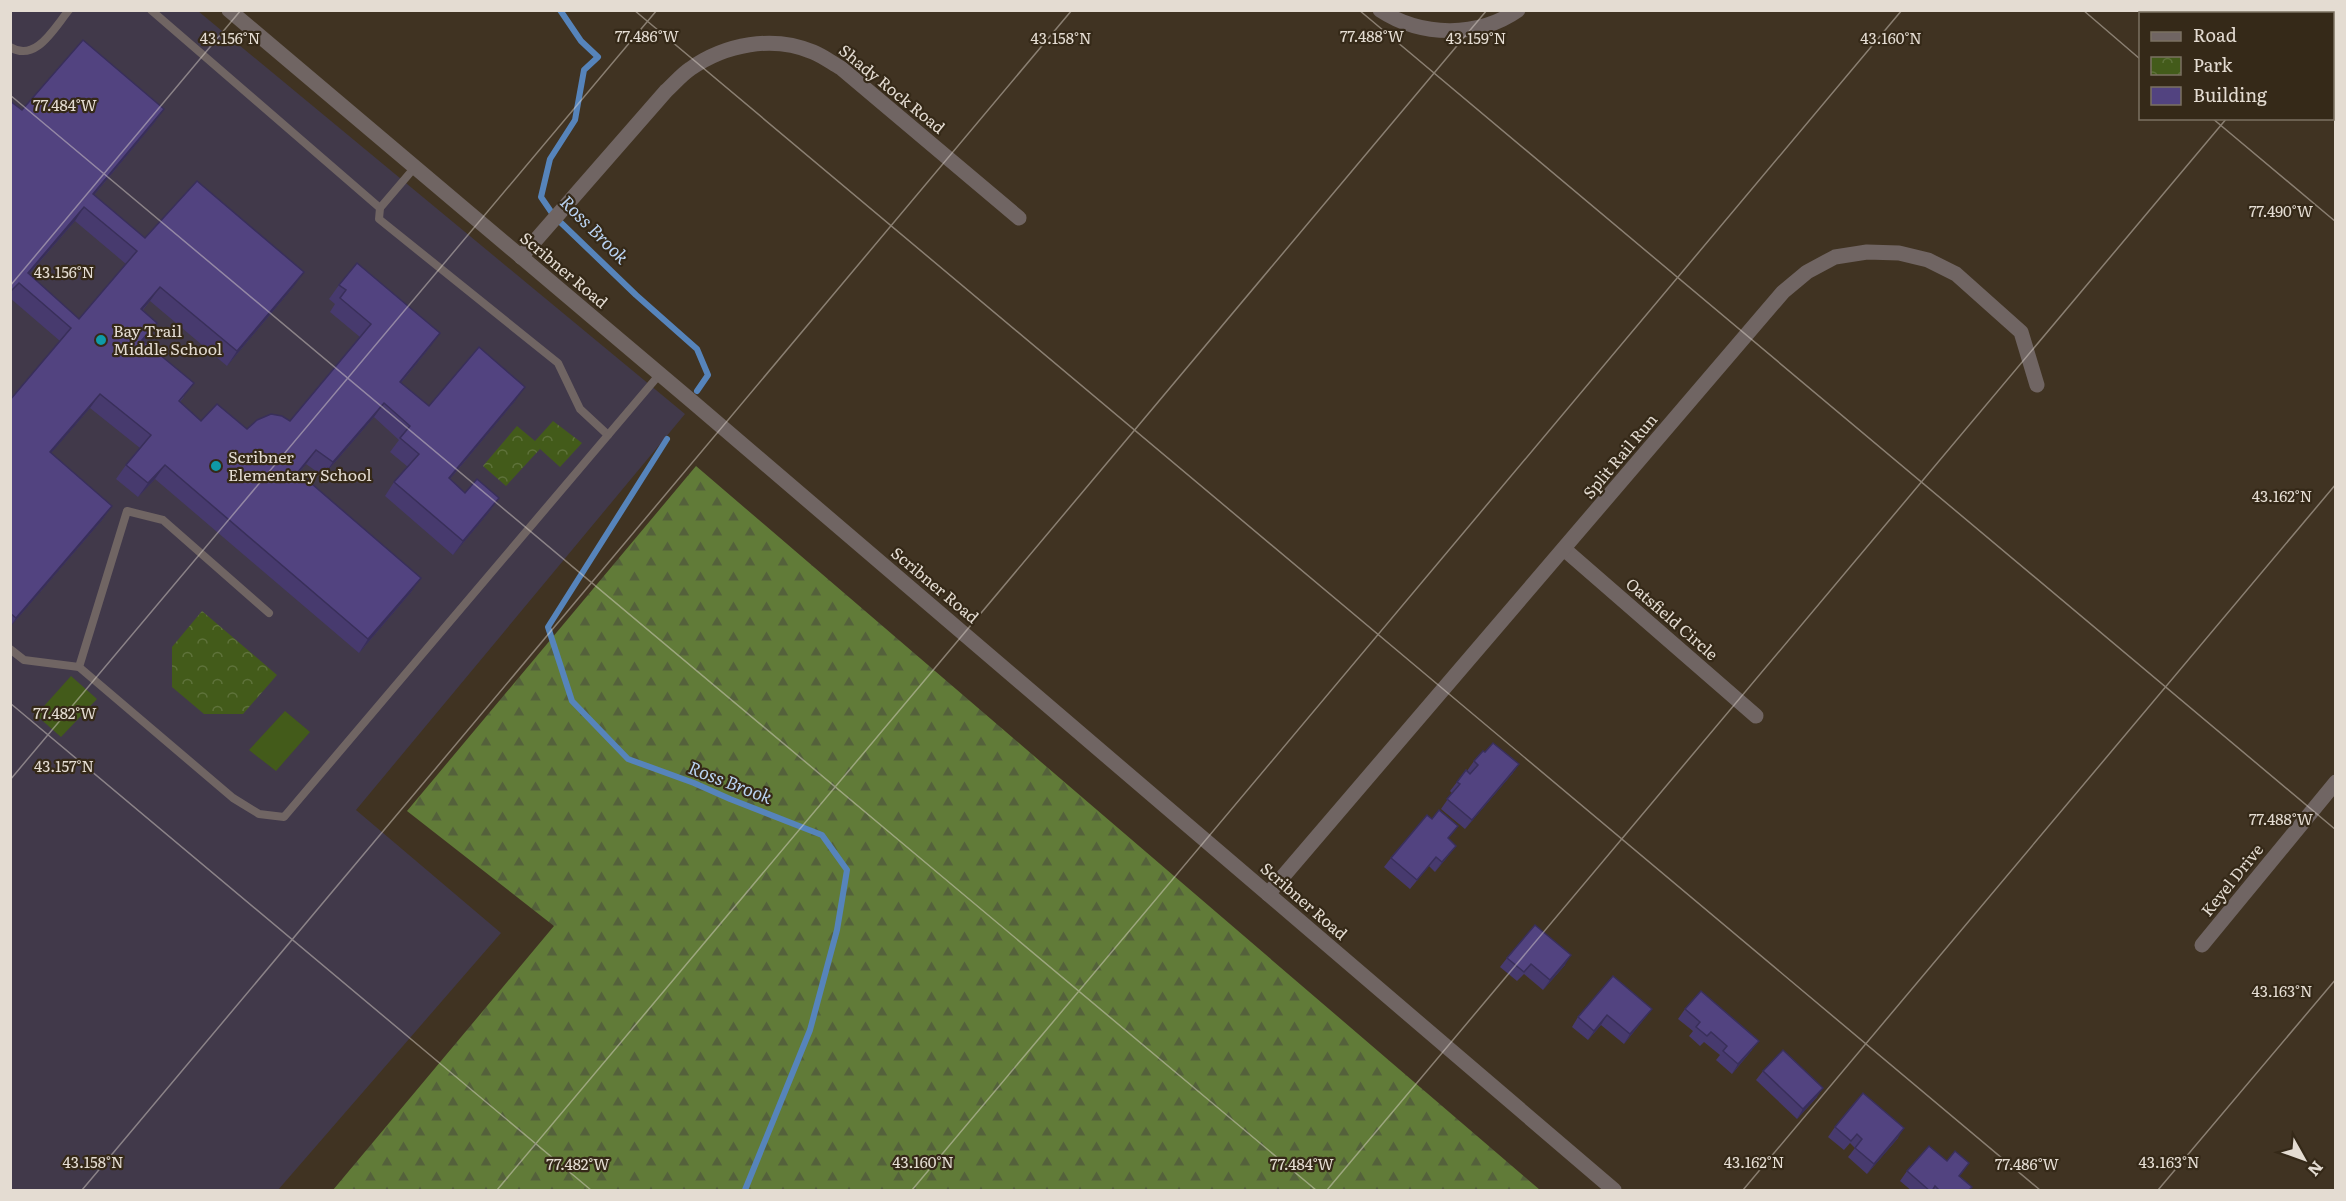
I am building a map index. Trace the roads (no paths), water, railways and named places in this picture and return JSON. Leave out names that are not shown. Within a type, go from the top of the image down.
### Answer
[{"type":"street","name":"Scribner Road","points":[[229,10],[1614,1191]]},
{"type":"street","points":[[1380,10],[1416,27],[1448,31],[1479,28],[1506,19],[1518,10]]},
{"type":"street","name":"Shady Rock Road","points":[[521,257],[658,99],[690,69],[723,51],[752,43],[784,44],[814,52],[841,68],[1019,218]]},
{"type":"street","name":"Split Rail Run","points":[[1268,894],[1784,292],[1807,272],[1834,257],[1867,252],[1899,253],[1928,260],[1956,274],[2021,332],[2037,385]]},
{"type":"street","name":"Oatsfield Circle","points":[[1564,549],[1756,716]]},
{"type":"street","name":"Keyel Drive","points":[[2202,945],[2336,782]]},
{"type":"lane","points":[[10,47],[21,52],[36,49],[69,10]]},
{"type":"lane","points":[[151,10],[380,208]]},
{"type":"lane","points":[[415,167],[380,208],[380,219],[558,363],[580,409],[608,435]]},
{"type":"lane","points":[[10,649],[24,660],[79,667],[233,798],[259,813],[284,817],[659,375]]},
{"type":"lane","points":[[79,667],[127,511],[163,520],[269,612]]},
{"type":"waterway","name":"Ross Brook","points":[[560,10],[581,41],[598,57],[584,70],[575,120],[550,159],[541,197],[554,216],[636,295],[697,349],[708,375],[697,391]]},
{"type":"waterway","name":"Ross Brook","points":[[667,439],[548,627],[572,701],[628,759],[822,835],[847,870],[837,930],[810,1030],[745,1190]]},
{"type":"place","name":"Bay Trail Middle School","points":[[101,340]]},
{"type":"place","name":"Scribner Elementary School","points":[[216,466]]}]
